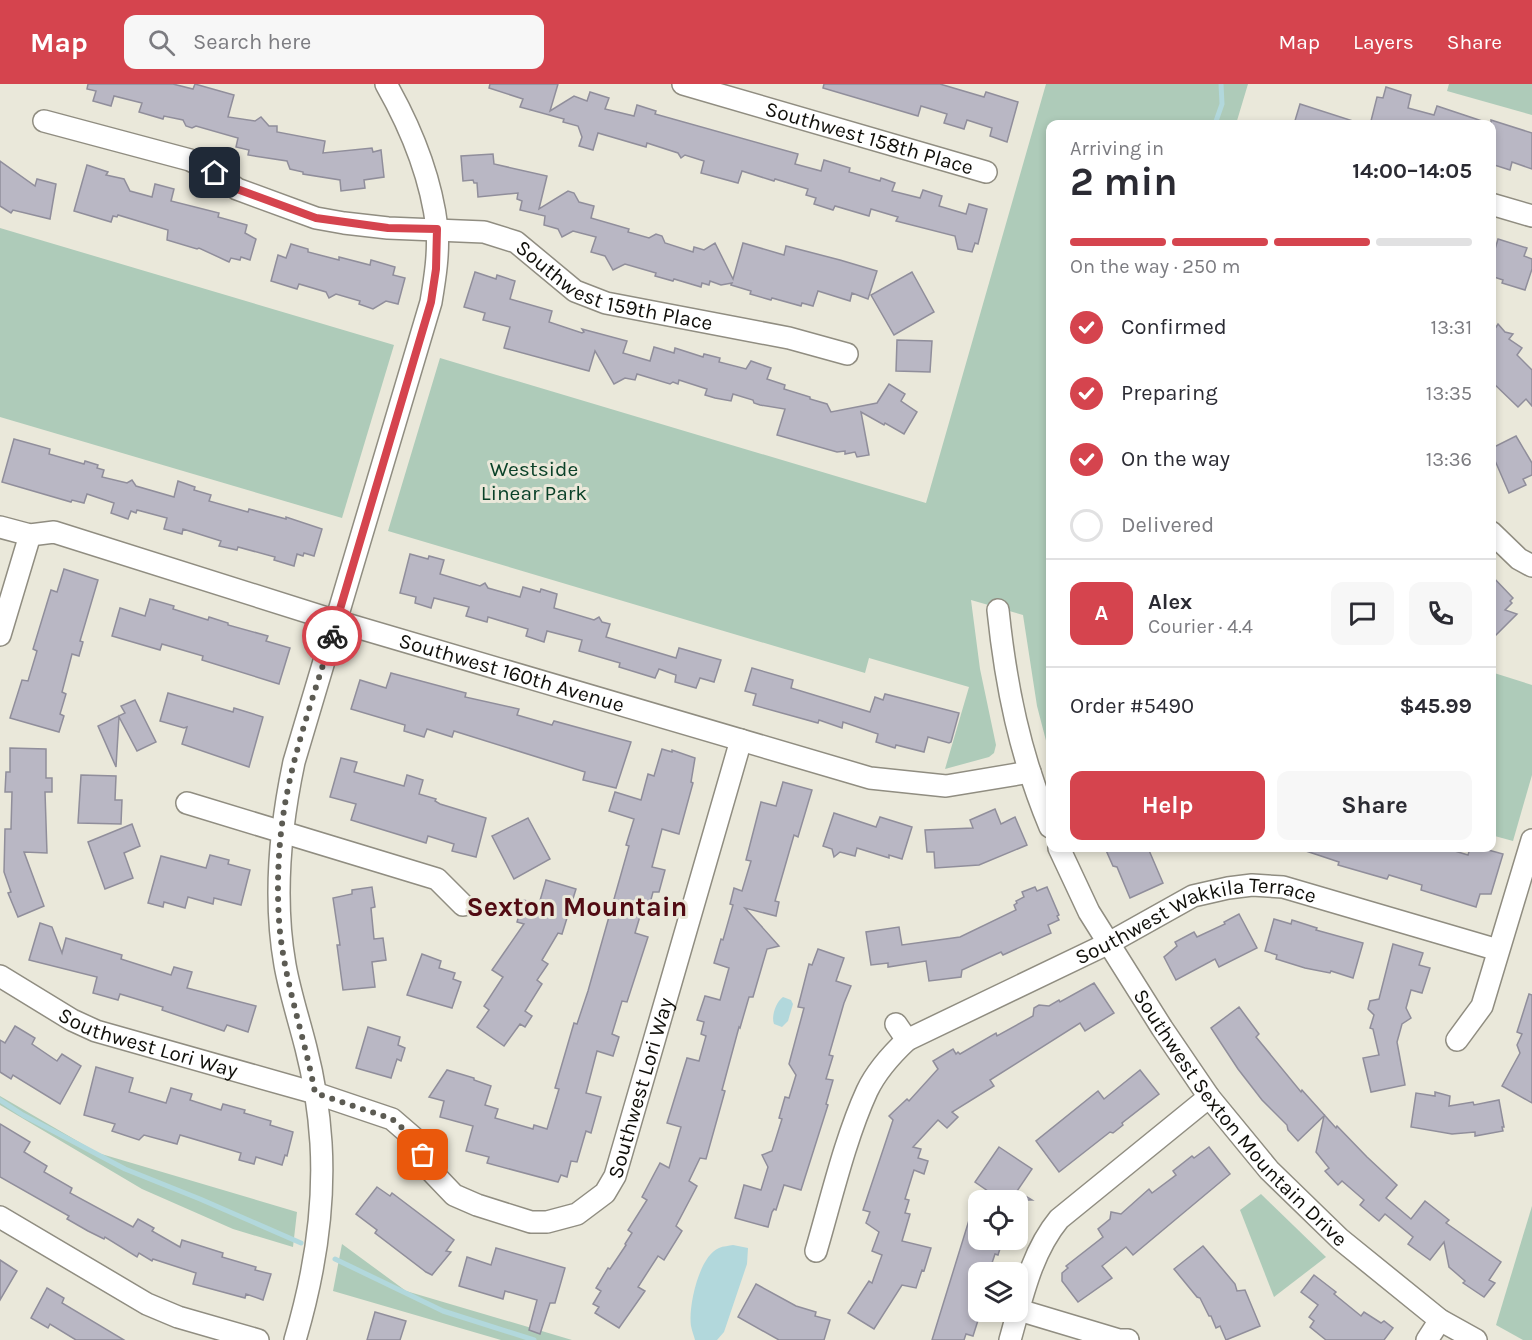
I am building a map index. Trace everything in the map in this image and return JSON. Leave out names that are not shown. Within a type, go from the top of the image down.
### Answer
[{"type":"street","points":[[295,1340],[320,1224],[321,1142],[307,1051],[289,986],[280,931],[279,894],[285,805],[294,762],[431,302],[436,269],[437,229],[429,186],[416,146],[398,104],[386,84]]},
{"type":"street","name":"Southwest 158th Place","points":[[682,84],[986,172]]},
{"type":"street","name":"Southwest 159th Place","points":[[44,121],[190,160],[215,173],[237,189],[316,218],[388,228],[484,232],[516,242],[575,291],[606,303],[789,338],[847,354]]},
{"type":"street","points":[[1496,205],[1532,216]]},
{"type":"street","name":"Southwest 160th Avenue","points":[[0,527],[30,535],[54,532],[336,621],[870,778],[946,786],[1030,772]]},
{"type":"street","points":[[0,635],[30,535]]},
{"type":"street","points":[[1496,537],[1519,559],[1532,566]]},
{"type":"street","points":[[998,610],[1004,669],[1017,733],[1046,816]]},
{"type":"street","name":"Southwest Lori Way","points":[[0,976],[72,1020],[96,1030],[315,1093],[392,1119],[414,1138],[432,1172],[454,1195],[477,1205],[531,1222],[547,1222],[577,1214],[605,1193],[615,1176],[741,740]]},
{"type":"street","points":[[187,803],[437,879],[463,905]]},
{"type":"street","points":[[1457,1040],[1482,1006],[1532,840]]},
{"type":"street","name":"Southwest Sexton Mountain Drive","points":[[1061,852],[1089,912],[1162,1028],[1209,1097],[1269,1170],[1320,1222],[1440,1320],[1476,1340]]},
{"type":"street","name":"Southwest Wakkila Terrace","points":[[816,1251],[855,1123],[868,1089],[893,1054],[902,1032],[1109,943],[1193,896],[1252,885],[1283,887],[1498,950]]},
{"type":"street","points":[[1028,1283],[1039,1250],[1059,1219],[1209,1097]]},
{"type":"street","points":[[0,1217],[147,1304],[178,1317],[258,1340]]},
{"type":"street","points":[[1028,1313],[1119,1340],[1128,1340]]},
{"type":"street","points":[[1427,1340],[1440,1320]]},
{"type":"street","points":[[1010,1340],[1015,1322]]},
{"type":"green space","name":"Westside Linear Park","points":[[1046,84],[1248,84],[1237,120],[1046,120],[1046,741],[1037,706],[1023,615],[971,600],[980,669],[996,745],[994,753],[989,757],[945,769],[969,687],[869,658],[865,673],[388,531],[440,358],[926,503]]},
{"type":"green space","points":[[1449,84],[1532,84],[1532,115],[1447,91]]},
{"type":"green space","points":[[0,228],[394,345],[342,518],[0,417]]},
{"type":"green space","points":[[1496,674],[1532,685],[1532,775],[1513,841],[1496,836]]},
{"type":"green space","points":[[0,1096],[98,1153],[297,1212],[293,1247],[233,1229],[142,1189],[0,1105]]},
{"type":"green space","points":[[1261,1194],[1326,1257],[1274,1297],[1240,1210]]},
{"type":"green space","points":[[1532,1206],[1532,1340],[1523,1340],[1496,1325]]},
{"type":"green space","points":[[342,1244],[406,1291],[572,1340],[501,1340],[333,1291]]},
{"type":"water","points":[[783,997],[791,1000],[793,1004],[788,1021],[782,1027],[774,1024],[773,1017],[776,1006]]},
{"type":"water","points":[[733,1245],[748,1248],[747,1264],[724,1332],[717,1340],[695,1340],[691,1326],[691,1307],[696,1283],[712,1253],[721,1247]]},
{"type":"building","points":[[88,84],[173,84],[193,89],[195,84],[234,95],[228,117],[255,121],[261,117],[269,126],[277,126],[277,132],[325,141],[323,153],[372,148],[373,152],[381,150],[384,177],[364,180],[365,188],[341,191],[340,180],[303,174],[303,172],[290,169],[287,161],[248,155],[249,150],[236,147],[238,138],[196,126],[192,128],[186,126],[183,120],[164,116],[163,119],[139,112],[142,103],[114,96],[111,106],[93,101],[96,91],[87,89]]},
{"type":"building","points":[[490,84],[558,84],[550,111],[574,96],[587,101],[590,92],[609,98],[605,109],[634,116],[637,105],[656,111],[655,114],[798,154],[795,164],[821,171],[824,160],[850,168],[849,172],[895,183],[892,191],[920,198],[923,190],[942,196],[939,206],[966,214],[969,204],[987,209],[978,244],[975,243],[972,252],[958,249],[955,236],[896,221],[898,217],[871,209],[869,216],[835,206],[833,210],[814,204],[816,198],[806,195],[808,189],[775,179],[774,181],[742,171],[738,183],[701,173],[704,161],[685,155],[681,158],[678,153],[647,143],[646,147],[598,133],[593,150],[579,146],[582,137],[578,126],[563,122],[564,119],[520,107],[523,99],[489,88]]},
{"type":"building","points":[[824,84],[940,84],[984,97],[986,92],[1018,102],[1007,142],[990,136],[992,128],[967,120],[964,129],[944,123],[947,114],[921,106],[918,116],[823,88]]},
{"type":"building","points":[[1386,87],[1411,95],[1408,108],[1434,115],[1437,106],[1479,120],[1371,120],[1377,97],[1383,98]]},
{"type":"building","points":[[1300,104],[1350,120],[1295,120]]},
{"type":"building","points":[[1496,122],[1532,133],[1532,169],[1512,162],[1510,170],[1496,166]]},
{"type":"building","points":[[493,154],[494,164],[547,176],[539,209],[568,191],[574,193],[579,202],[594,206],[591,218],[629,229],[628,232],[649,238],[656,234],[662,236],[665,243],[693,252],[694,247],[704,250],[715,243],[733,279],[743,243],[784,255],[786,246],[840,260],[877,271],[868,299],[852,293],[850,301],[818,291],[813,306],[802,303],[801,306],[750,294],[751,291],[731,285],[732,283],[721,285],[710,281],[709,285],[702,283],[701,287],[655,276],[656,273],[625,264],[613,270],[605,256],[591,252],[596,237],[573,231],[562,237],[558,229],[544,225],[545,216],[520,210],[522,201],[517,199],[518,193],[478,197],[477,183],[473,180],[463,181],[461,156]]},
{"type":"building","points":[[0,161],[35,186],[37,179],[56,184],[50,219],[13,210],[11,213],[0,206]]},
{"type":"building","points":[[87,165],[108,172],[106,175],[124,179],[130,191],[152,197],[155,184],[174,189],[171,201],[219,213],[218,217],[247,225],[245,233],[256,239],[250,260],[241,257],[240,260],[231,258],[229,262],[199,248],[167,240],[168,230],[118,215],[113,216],[111,222],[74,211]]},
{"type":"building","points":[[1498,239],[1527,248],[1524,256],[1532,259],[1532,269],[1525,290],[1502,283],[1503,280],[1496,278]]},
{"type":"building","points":[[291,244],[308,249],[308,252],[339,260],[339,257],[370,265],[371,260],[395,267],[393,275],[405,278],[398,304],[386,301],[373,309],[359,304],[360,301],[336,294],[329,298],[326,292],[299,284],[297,289],[271,281],[278,255],[286,258]]},
{"type":"building","points":[[475,272],[496,279],[497,275],[515,281],[510,299],[552,311],[549,322],[582,333],[584,332],[582,329],[627,341],[623,353],[650,361],[654,347],[674,353],[675,348],[703,357],[704,354],[720,358],[719,362],[746,369],[751,361],[771,368],[767,379],[785,385],[784,389],[827,404],[831,412],[877,403],[889,384],[905,394],[901,401],[917,412],[904,434],[861,412],[869,455],[857,457],[855,452],[845,454],[845,451],[837,452],[777,435],[785,409],[760,405],[754,403],[753,400],[733,394],[731,401],[715,398],[705,395],[707,389],[679,380],[678,384],[673,382],[670,384],[637,374],[635,380],[625,378],[614,384],[595,351],[589,371],[504,348],[510,327],[483,320],[485,313],[464,307]]},
{"type":"building","points":[[912,272],[934,312],[894,335],[871,295]]},
{"type":"building","points":[[1498,324],[1505,332],[1513,334],[1509,339],[1522,348],[1517,355],[1532,370],[1532,406],[1526,399],[1518,407],[1496,386],[1496,327]]},
{"type":"building","points":[[897,340],[932,341],[930,372],[896,371]]},
{"type":"building","points":[[1516,436],[1532,463],[1532,475],[1523,479],[1526,485],[1509,493],[1496,463],[1496,446]]},
{"type":"building","points":[[14,439],[50,449],[49,454],[84,464],[85,461],[98,465],[97,468],[104,470],[102,477],[127,483],[132,480],[136,486],[174,497],[178,481],[195,487],[194,490],[211,495],[209,501],[248,512],[249,509],[286,519],[286,517],[322,529],[314,556],[304,553],[303,556],[297,554],[294,566],[274,560],[275,557],[238,547],[237,550],[219,546],[221,541],[183,529],[182,534],[164,529],[167,518],[137,510],[136,513],[131,511],[128,519],[111,513],[114,503],[87,494],[84,503],[72,500],[71,502],[2,482]]},
{"type":"building","points":[[410,554],[444,560],[440,574],[480,586],[485,583],[488,588],[520,597],[523,587],[557,594],[554,608],[594,620],[599,617],[602,622],[610,624],[606,637],[676,658],[679,648],[721,660],[714,682],[700,678],[696,688],[675,682],[676,675],[659,669],[655,678],[619,667],[620,663],[579,651],[582,640],[547,631],[544,642],[526,636],[528,629],[488,617],[487,622],[466,616],[469,607],[434,598],[431,608],[415,603],[416,597],[400,593]]},
{"type":"building","points":[[64,569],[98,580],[80,641],[83,642],[79,656],[72,654],[62,692],[66,694],[60,714],[64,716],[59,732],[10,718],[22,680],[28,681],[37,651],[33,649],[51,590],[57,592]]},
{"type":"building","points":[[1496,580],[1513,598],[1510,601],[1512,603],[1505,610],[1517,614],[1496,635]]},
{"type":"building","points":[[150,599],[208,620],[209,617],[268,636],[266,641],[290,648],[279,684],[202,660],[203,656],[162,644],[160,650],[112,636],[120,608],[145,616]]},
{"type":"building","points":[[752,668],[793,680],[791,688],[870,712],[875,697],[883,700],[885,694],[959,713],[951,742],[928,737],[924,752],[896,745],[895,748],[876,742],[878,734],[843,722],[842,728],[819,720],[818,723],[753,705],[756,694],[745,691]]},
{"type":"building","points":[[391,673],[466,693],[465,697],[519,709],[517,715],[552,725],[554,721],[631,742],[616,788],[583,780],[585,772],[454,731],[452,737],[427,729],[424,737],[404,731],[405,725],[351,709],[360,680],[386,688]]},
{"type":"building","points":[[168,693],[233,712],[234,708],[263,717],[249,767],[182,744],[187,727],[160,721]]},
{"type":"building","points":[[135,700],[156,742],[137,751],[119,717],[116,767],[98,726],[125,713],[121,706]]},
{"type":"building","points":[[10,748],[46,749],[46,778],[52,778],[52,792],[45,792],[47,853],[24,852],[44,906],[18,917],[8,893],[11,892],[4,872],[5,829],[11,829],[12,792],[5,792],[6,772],[10,772]]},
{"type":"building","points":[[662,749],[695,758],[691,782],[693,783],[679,834],[662,829],[652,867],[665,870],[659,892],[653,892],[649,907],[643,906],[635,933],[648,937],[627,1002],[622,1001],[612,1034],[619,1037],[613,1056],[597,1051],[586,1093],[601,1097],[591,1133],[586,1131],[577,1162],[571,1161],[567,1177],[561,1175],[558,1182],[487,1163],[489,1157],[466,1151],[473,1126],[440,1117],[444,1101],[429,1097],[447,1070],[491,1086],[485,1105],[498,1109],[495,1118],[533,1129],[534,1125],[547,1129],[559,1089],[555,1088],[574,1023],[577,1024],[588,991],[629,846],[626,845],[634,819],[609,811],[615,792],[641,800],[648,774],[654,776]]},
{"type":"building","points":[[341,758],[357,762],[354,772],[404,786],[407,775],[423,780],[419,794],[436,799],[435,801],[440,804],[486,818],[476,857],[452,851],[454,844],[428,836],[426,843],[351,820],[356,804],[330,797]]},
{"type":"building","points":[[81,775],[116,776],[115,800],[122,800],[121,824],[78,823]]},
{"type":"building","points":[[783,782],[812,790],[798,837],[794,835],[775,901],[779,902],[776,916],[745,908],[779,946],[767,949],[753,997],[749,997],[722,1090],[725,1091],[706,1159],[700,1158],[689,1181],[697,1186],[676,1226],[682,1231],[664,1260],[658,1256],[638,1287],[645,1291],[619,1328],[595,1313],[599,1307],[593,1304],[601,1291],[596,1288],[626,1245],[632,1233],[628,1230],[647,1200],[642,1197],[660,1163],[669,1168],[681,1127],[667,1123],[687,1058],[699,1061],[706,1036],[701,1034],[704,1022],[697,1020],[705,996],[720,1000],[729,968],[714,963],[733,905],[730,904],[734,888],[742,891],[751,861],[746,860],[761,802],[776,806]]},
{"type":"building","points":[[995,809],[1001,824],[1015,817],[1027,845],[979,865],[935,868],[934,852],[927,852],[925,830],[973,828],[970,820]]},
{"type":"building","points":[[834,813],[876,827],[880,817],[912,827],[902,859],[889,855],[889,858],[857,848],[855,856],[840,852],[834,857],[832,849],[823,846]]},
{"type":"building","points":[[528,818],[550,859],[514,879],[492,836]]},
{"type":"building","points":[[132,824],[140,846],[124,853],[133,878],[105,889],[88,842]]},
{"type":"building","points":[[1107,852],[1150,852],[1163,883],[1130,898],[1117,867],[1113,866]]},
{"type":"building","points":[[1309,852],[1458,852],[1468,855],[1469,852],[1496,852],[1503,854],[1491,894],[1480,894],[1476,907],[1421,890],[1422,885],[1389,875],[1387,879],[1338,865],[1339,862]]},
{"type":"building","points":[[210,855],[229,860],[228,864],[250,870],[241,905],[214,898],[213,904],[188,897],[185,908],[164,902],[163,907],[148,903],[161,856],[206,868]]},
{"type":"building","points":[[546,880],[576,889],[562,934],[558,933],[542,960],[548,964],[537,980],[542,984],[525,1011],[532,1016],[525,1027],[520,1024],[504,1046],[477,1027],[489,1010],[484,1006],[503,977],[492,970],[524,924],[517,922],[523,900],[539,904]]},
{"type":"building","points":[[372,887],[375,907],[371,908],[374,939],[383,938],[386,960],[372,962],[375,987],[343,990],[337,945],[340,945],[333,898],[352,894],[352,890]]},
{"type":"building","points":[[1035,887],[1037,891],[1047,887],[1059,915],[1057,916],[1059,920],[1048,925],[1051,933],[1003,955],[1001,952],[962,970],[961,977],[929,981],[926,961],[888,967],[888,963],[871,965],[866,932],[899,927],[902,945],[960,937],[1016,910],[1014,905],[1016,901],[1024,897],[1022,892]]},
{"type":"building","points":[[1239,914],[1257,948],[1219,967],[1215,959],[1176,980],[1164,957],[1177,946],[1175,942],[1194,932],[1197,937],[1225,924],[1224,922]]},
{"type":"building","points":[[1274,919],[1291,924],[1292,920],[1317,928],[1316,930],[1363,943],[1353,978],[1331,971],[1330,973],[1305,968],[1276,959],[1277,955],[1265,951]]},
{"type":"building","points":[[40,923],[52,927],[62,953],[66,938],[122,955],[121,959],[171,975],[174,967],[192,972],[187,988],[256,1006],[248,1032],[227,1025],[224,1031],[162,1010],[163,1007],[120,994],[118,1000],[93,993],[97,977],[29,960]]},
{"type":"building","points":[[1393,944],[1423,953],[1419,965],[1430,968],[1422,993],[1411,990],[1406,1008],[1411,1018],[1402,1024],[1397,1042],[1405,1085],[1371,1092],[1363,1058],[1379,1055],[1373,1029],[1370,1028],[1374,1015],[1368,1009],[1370,1001],[1379,999]]},
{"type":"building","points":[[818,949],[844,958],[836,981],[851,986],[829,1055],[833,1056],[826,1079],[833,1080],[826,1104],[828,1105],[801,1190],[784,1185],[768,1227],[735,1218],[744,1185],[761,1190],[768,1167],[762,1155],[772,1151],[782,1119],[779,1118],[785,1097],[789,1098],[796,1075],[789,1064],[804,1008],[798,1007],[809,964],[812,965]]},
{"type":"building","points":[[422,954],[441,961],[439,968],[455,973],[453,979],[461,982],[452,1008],[407,995]]},
{"type":"building","points":[[1094,983],[1114,1013],[1085,1031],[1080,1023],[990,1080],[994,1086],[952,1112],[958,1117],[947,1128],[938,1120],[913,1147],[921,1149],[918,1158],[928,1161],[924,1174],[914,1170],[905,1199],[909,1200],[905,1213],[910,1214],[902,1241],[931,1248],[924,1271],[922,1270],[916,1288],[902,1285],[874,1329],[848,1313],[869,1281],[872,1283],[882,1255],[872,1251],[879,1232],[866,1223],[870,1212],[863,1210],[893,1120],[889,1116],[907,1099],[909,1101],[938,1069],[933,1061],[953,1049],[956,1054],[958,1052],[960,1054],[996,1033],[997,1036],[1033,1016],[1034,1008],[1039,1005],[1049,1006],[1059,1000],[1060,1002]]},
{"type":"building","points":[[1529,994],[1532,995],[1532,1103],[1502,1086],[1520,1053],[1517,1045],[1522,1034],[1517,1032]]},
{"type":"building","points":[[1239,1007],[1259,1034],[1256,1037],[1301,1092],[1302,1090],[1336,1128],[1337,1126],[1397,1185],[1386,1198],[1411,1219],[1425,1201],[1449,1220],[1446,1223],[1501,1262],[1489,1280],[1495,1283],[1484,1297],[1463,1283],[1465,1281],[1449,1267],[1444,1242],[1430,1260],[1408,1244],[1413,1237],[1385,1214],[1379,1221],[1360,1205],[1364,1200],[1342,1181],[1338,1185],[1325,1171],[1329,1168],[1316,1152],[1324,1116],[1298,1141],[1288,1130],[1287,1125],[1262,1100],[1211,1028]]},
{"type":"building","points":[[15,1026],[35,1038],[32,1044],[57,1061],[62,1054],[81,1066],[60,1104],[13,1075],[11,1079],[0,1072],[0,1040],[5,1043]]},
{"type":"building","points":[[368,1027],[400,1037],[398,1045],[405,1048],[401,1061],[397,1059],[391,1078],[356,1068]]},
{"type":"building","points":[[96,1067],[133,1078],[129,1092],[166,1103],[171,1088],[192,1094],[190,1100],[221,1110],[223,1104],[271,1121],[270,1125],[293,1132],[287,1156],[285,1155],[282,1165],[256,1157],[254,1164],[239,1160],[241,1153],[180,1135],[177,1144],[144,1135],[139,1140],[112,1131],[115,1124],[84,1115]]},
{"type":"building","points":[[1140,1070],[1159,1094],[1122,1123],[1123,1125],[1113,1133],[1110,1132],[1059,1172],[1036,1141],[1098,1091],[1104,1099]]},
{"type":"building","points":[[1435,1092],[1450,1096],[1449,1106],[1473,1102],[1474,1105],[1499,1100],[1503,1131],[1475,1136],[1475,1132],[1452,1134],[1411,1127],[1416,1093],[1435,1096]]},
{"type":"building","points":[[0,1124],[30,1142],[24,1152],[47,1166],[44,1172],[72,1188],[70,1193],[133,1227],[138,1219],[154,1228],[152,1231],[180,1247],[182,1240],[223,1253],[222,1257],[271,1274],[263,1300],[246,1294],[245,1298],[193,1284],[196,1273],[153,1259],[152,1261],[139,1253],[137,1257],[105,1237],[104,1239],[67,1219],[69,1216],[0,1177]]},
{"type":"building","points":[[999,1147],[1032,1169],[1018,1190],[987,1190],[975,1182]]},
{"type":"building","points":[[1209,1147],[1230,1174],[1133,1255],[1126,1247],[1102,1266],[1112,1278],[1078,1302],[1062,1281],[1062,1273],[1068,1268],[1066,1266],[1103,1237],[1098,1229],[1110,1219],[1111,1212],[1121,1214],[1149,1189],[1152,1193],[1176,1175],[1173,1171],[1192,1156],[1194,1158]]},
{"type":"building","points":[[377,1187],[390,1196],[392,1193],[454,1240],[446,1251],[451,1252],[432,1275],[375,1233],[377,1230],[356,1214]]},
{"type":"building","points":[[968,1223],[968,1250],[1000,1250],[998,1255],[995,1254],[992,1262],[968,1262],[968,1322],[977,1322],[973,1336],[966,1334],[964,1340],[932,1340]]},
{"type":"building","points":[[1203,1246],[1235,1284],[1237,1291],[1245,1290],[1260,1326],[1226,1340],[1220,1326],[1216,1328],[1200,1298],[1174,1269]]},
{"type":"building","points":[[496,1248],[565,1268],[555,1303],[550,1303],[540,1334],[529,1330],[537,1300],[505,1291],[503,1299],[459,1286],[467,1257],[491,1265]]},
{"type":"building","points":[[0,1260],[17,1271],[0,1300]]},
{"type":"building","points":[[1314,1275],[1361,1316],[1364,1312],[1393,1328],[1384,1340],[1326,1340],[1310,1327],[1314,1321],[1309,1317],[1318,1305],[1301,1292]]},
{"type":"building","points":[[756,1284],[796,1306],[816,1312],[815,1316],[830,1320],[824,1340],[779,1340],[738,1317]]},
{"type":"building","points":[[47,1288],[64,1298],[62,1303],[124,1340],[76,1340],[50,1324],[48,1328],[31,1318]]},
{"type":"building","points":[[375,1312],[406,1321],[400,1340],[367,1340]]},
{"type":"waterway","points":[[1216,120],[1222,104],[1221,84]]},
{"type":"waterway","points":[[0,1100],[23,1115],[125,1169],[301,1243]]},
{"type":"waterway","points":[[335,1259],[443,1311],[534,1340]]},
{"type":"way so far","points":[[332,636],[294,762],[285,805],[279,894],[280,931],[285,964],[315,1093],[392,1119],[414,1138],[423,1155]]},
{"type":"district","name":"Sexton Mountain","points":[[577,907]]},
{"type":"route","points":[[215,173],[237,189],[316,218],[388,228],[437,229],[436,269],[431,302],[332,636]]}]
